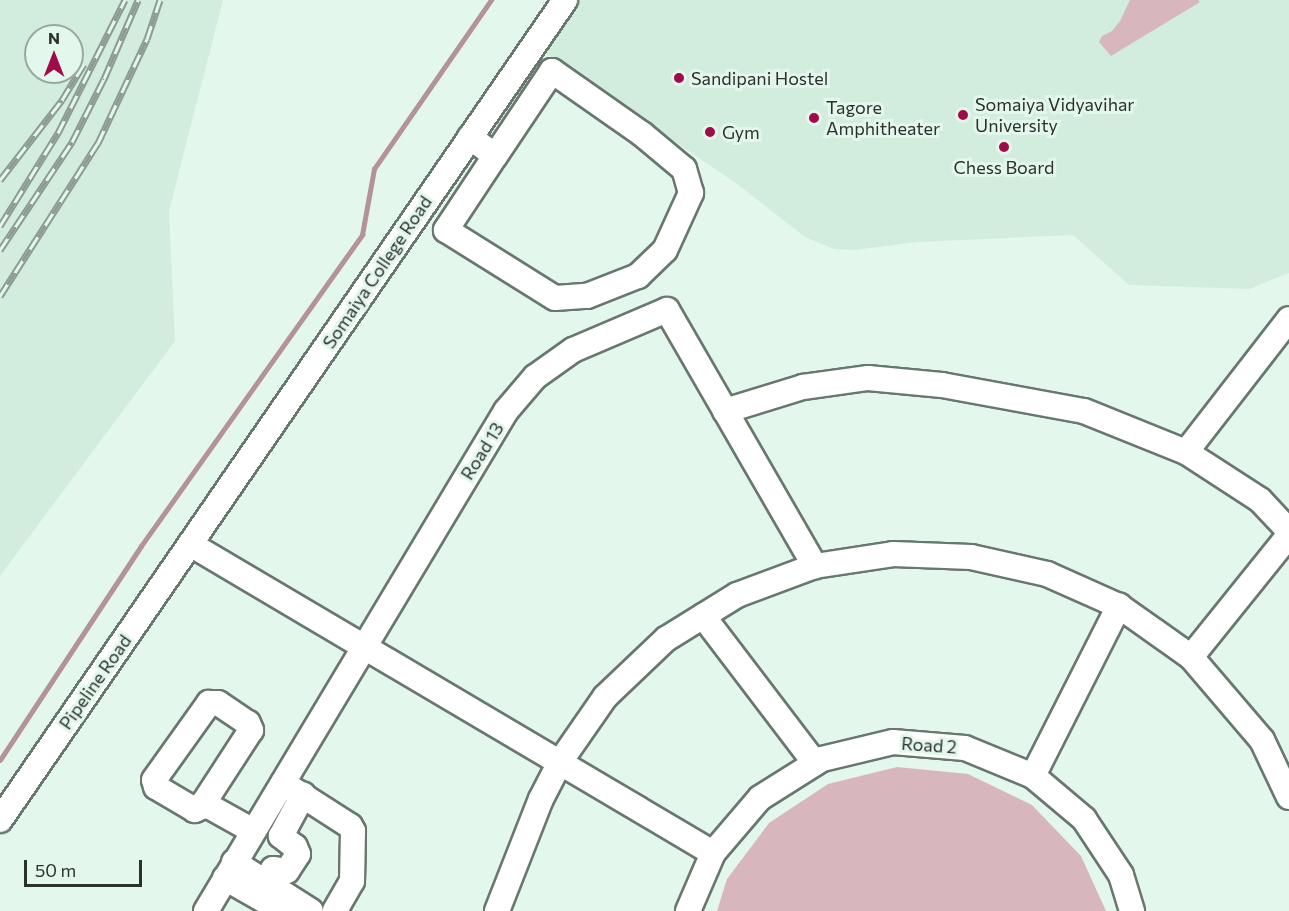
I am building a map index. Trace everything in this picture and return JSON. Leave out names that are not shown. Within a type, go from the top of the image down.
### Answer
[{"type":"street","name":"Somaiya College Road","points":[[190,544],[565,0]]},
{"type":"street","points":[[419,210],[446,230],[555,298],[587,296],[638,276],[665,250],[691,193],[684,169],[642,134],[528,54]]},
{"type":"street","points":[[446,230],[552,71]]},
{"type":"street","points":[[470,137],[495,156]]},
{"type":"street","name":"Road 13","points":[[206,911],[254,831],[293,789],[365,647],[506,411],[535,377],[573,350],[667,310],[815,566]]},
{"type":"street","points":[[1186,452],[1289,319]]},
{"type":"street","points":[[724,411],[803,387],[868,378],[942,385],[1084,411],[1186,452],[1260,500],[1289,531]]},
{"type":"street","points":[[1191,657],[1289,535]]},
{"type":"street","points":[[190,544],[713,853]]},
{"type":"street","name":"Pipeline Road","points":[[0,820],[190,544]]},
{"type":"street","points":[[497,911],[541,799],[560,762],[605,697],[666,639],[737,595],[815,566],[893,554],[971,557],[1047,574],[1119,606],[1191,657],[1262,740],[1289,797]]},
{"type":"street","points":[[1033,776],[1119,606]]},
{"type":"street","points":[[703,616],[815,764]]},
{"type":"street","name":"Road 2","points":[[688,911],[713,853],[760,798],[822,759],[893,742],[966,748],[1033,776],[1084,819],[1121,875],[1132,911]]},
{"type":"street","points":[[265,882],[273,869],[287,871],[298,854],[295,847],[281,836],[293,789],[350,826],[352,831],[352,880],[335,911]]},
{"type":"street","points":[[203,803],[254,831]]},
{"type":"street","points":[[230,870],[265,882],[311,911]]},
{"type":"street","points":[[230,870],[283,911]]},
{"type":"shaded area","points":[[0,0],[223,0],[169,211],[175,341],[0,576]]},
{"type":"shaded area","name":"Somaiya Vidyavihar University","points":[[567,0],[1289,0],[1289,273],[1249,289],[1129,285],[1073,235],[918,242],[854,250],[834,249],[805,237],[737,184],[535,46]]},
{"type":"shaded area","points":[[1130,0],[1198,0],[1200,2],[1111,56],[1099,42],[1102,36],[1112,31],[1120,21]]},
{"type":"shaded area","points":[[897,767],[968,774],[1032,805],[1081,856],[1106,911],[717,911],[727,879],[769,823],[828,784]]},
{"type":"waterway","points":[[0,760],[141,546],[362,235],[374,169],[491,0]]},
{"type":"railway","points":[[0,226],[58,133],[125,0]]},
{"type":"railway","points":[[0,250],[72,142],[104,79],[138,0]]},
{"type":"railway","points":[[0,296],[98,143],[147,39],[160,0]]},
{"type":"railway","points":[[0,180],[72,84]]},
{"type":"place","name":"Sandipani Hostel","points":[[679,78]]},
{"type":"place","name":"Somaiya Vidyavihar University","points":[[963,115]]},
{"type":"place","name":"Tagore Amphitheater","points":[[814,118]]},
{"type":"place","name":"Gym","points":[[710,132]]},
{"type":"place","name":"Chess Board","points":[[1004,147]]}]
